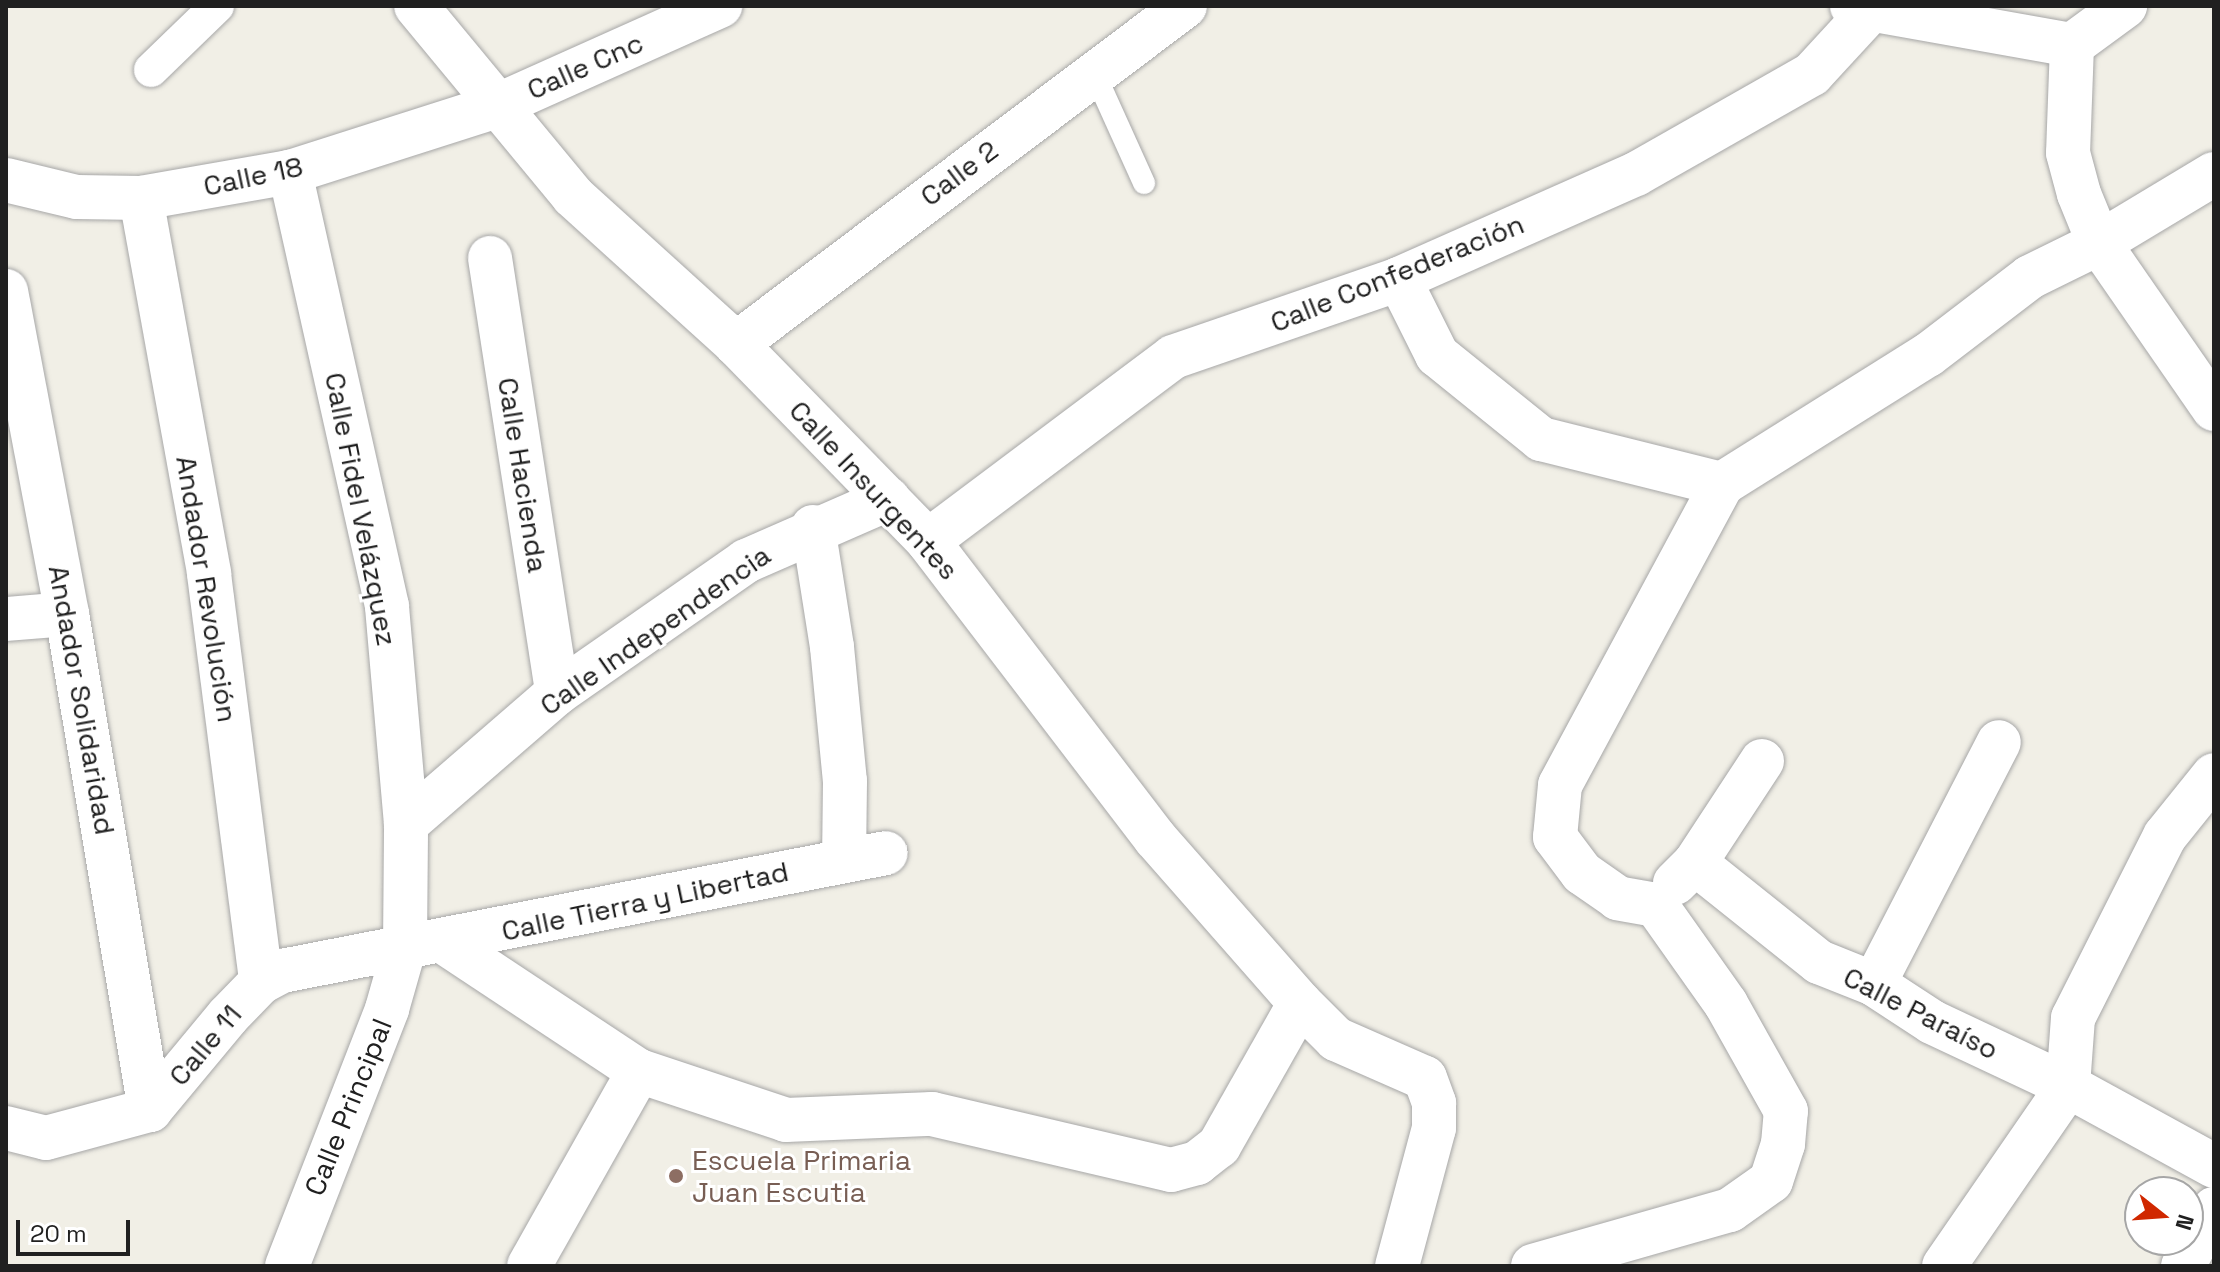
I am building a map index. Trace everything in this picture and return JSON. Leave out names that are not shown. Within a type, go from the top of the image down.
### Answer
[{"type":"street","points":[[151,70],[217,6]]},
{"type":"street","name":"Calle Insurgentes","points":[[416,6],[494,107],[573,196],[736,344],[928,541],[1155,838],[1300,1003],[1336,1039],[1425,1078],[1434,1103],[1434,1128],[1397,1266]]},
{"type":"street","name":"Calle Cnc","points":[[494,107],[720,6]]},
{"type":"street","name":"Calle 2","points":[[736,344],[1093,70],[1147,20],[1185,6]]},
{"type":"street","points":[[1861,8],[2072,45],[2125,6]]},
{"type":"street","name":"Calle Confederación","points":[[928,541],[1173,357],[1399,279],[1663,159],[1812,74],[1861,8]]},
{"type":"street","points":[[2072,45],[2068,153],[2099,243],[2209,394]]},
{"type":"street","name":"Calle 18","points":[[6,180],[77,197],[141,198],[290,172],[494,107]]},
{"type":"street","name":"Calle Fidel Velázquez","points":[[290,172],[387,606],[406,824],[424,944]]},
{"type":"street","points":[[1533,1266],[1730,1210],[1771,1181],[1786,1111],[1726,1004],[1656,905],[1618,898],[1582,873],[1555,837],[1560,785],[1722,484],[1928,355],[2030,277],[2099,243],[2214,174]]},
{"type":"street","name":"Andador Revolución","points":[[141,198],[209,574],[261,982]]},
{"type":"street","name":"Calle Hacienda","points":[[490,258],[557,693]]},
{"type":"street","points":[[1399,279],[1437,355],[1541,439],[1722,484]]},
{"type":"street","name":"Andador Solidaridad","points":[[6,291],[67,614],[150,1110]]},
{"type":"street","name":"Calle Independencia","points":[[406,824],[557,693],[746,561],[813,527],[888,499]]},
{"type":"street","name":"Calle Tierra y Libertad","points":[[424,944],[865,857],[843,766],[813,527]]},
{"type":"street","points":[[6,619],[67,614]]},
{"type":"street","points":[[1874,984],[1999,742]]},
{"type":"street","points":[[1656,905],[1695,863],[1762,761]]},
{"type":"street","points":[[1944,1266],[2068,1086],[2073,1018],[2165,836],[2214,775]]},
{"type":"street","name":"Calle Paraíso","points":[[1695,863],[1819,962],[1874,984],[1932,1022],[2068,1086],[2213,1165]]},
{"type":"street","points":[[424,944],[639,1071],[786,1120],[932,1114],[1171,1170],[1197,1163],[1219,1146],[1300,1003]]},
{"type":"street","name":"Calle 11","points":[[6,1128],[46,1138],[150,1110],[261,982],[282,971],[424,944]]},
{"type":"street","name":"Calle Principal","points":[[287,1266],[387,1009],[424,944]]},
{"type":"street","points":[[529,1266],[639,1071]]},
{"type":"street","points":[[2183,1266],[2214,1209]]},
{"type":"lane","points":[[1093,70],[1144,183]]},
{"type":"place","name":"Escuela Primaria Juan Escutia","points":[[676,1176]]}]
